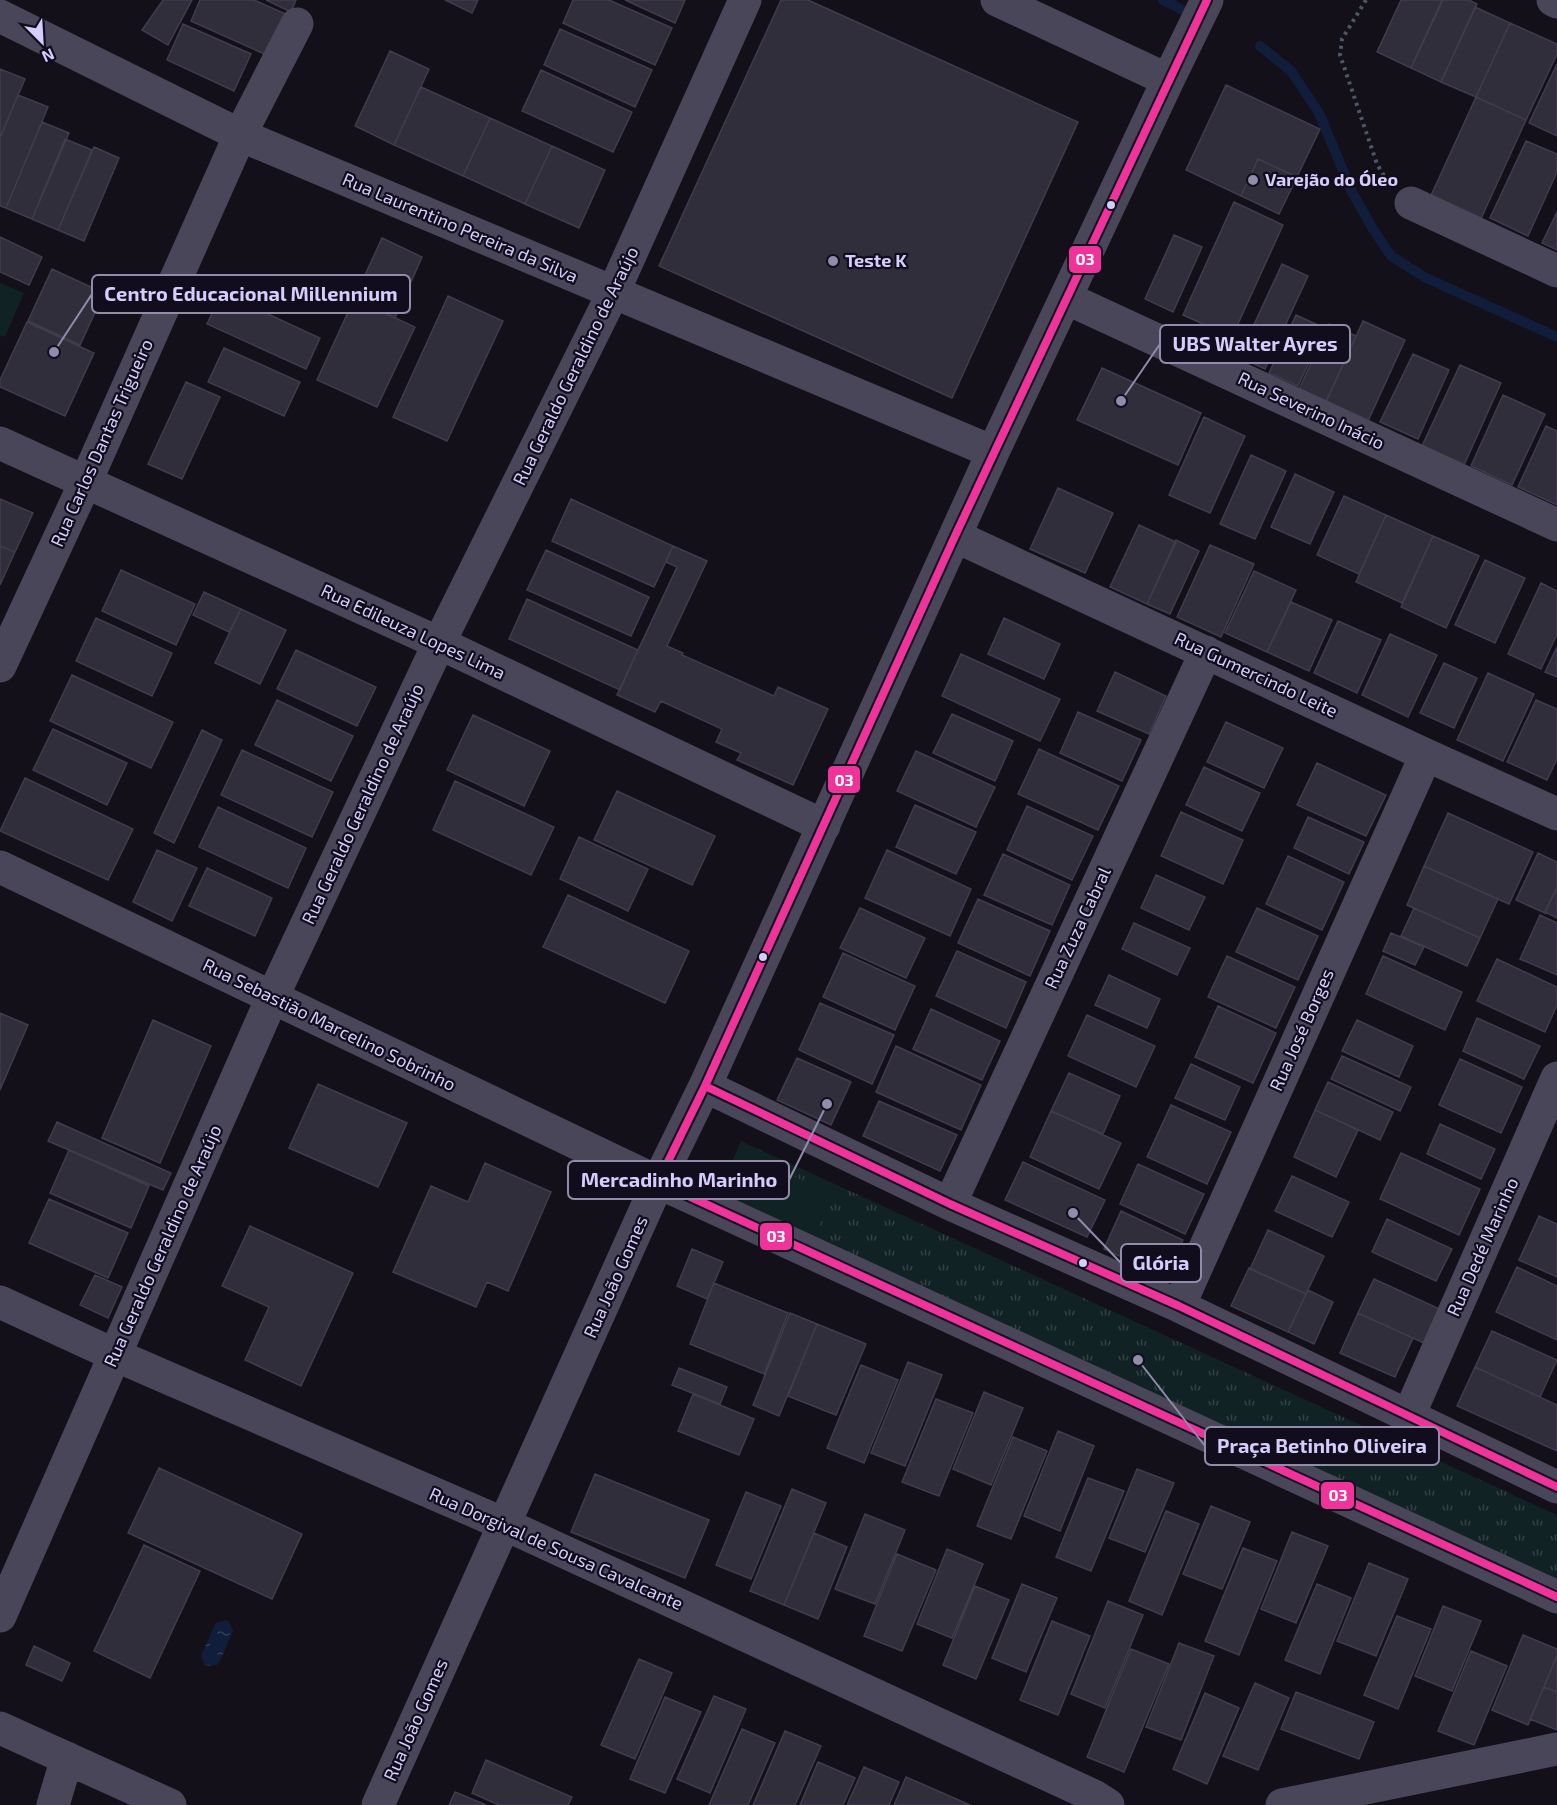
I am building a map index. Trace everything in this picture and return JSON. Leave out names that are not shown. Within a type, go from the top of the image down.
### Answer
[{"type":"street","name":"Rua Geraldo Geraldino de Araújo","points":[[0,1616],[272,998],[439,643],[613,293],[745,0]]},
{"type":"street","points":[[997,0],[1168,80]]},
{"type":"street","name":"Rua João Gomes","points":[[378,1805],[658,1182],[705,1086],[993,453],[1207,0]]},
{"type":"street","points":[[1553,0],[1557,2]]},
{"type":"street","name":"Rua Laurentino Pereira da Silva","points":[[0,16],[240,135],[993,453]]},
{"type":"street","name":"Rua Carlos Dantas Trigueiro","points":[[0,666],[86,481],[240,135],[297,24]]},
{"type":"street","points":[[1411,203],[1557,271]]},
{"type":"street","name":"Rua Severino Inácio","points":[[1066,298],[1557,525]]},
{"type":"street","name":"Rua Edileuza Lopes Lima","points":[[0,443],[439,643],[824,826]]},
{"type":"street","name":"Rua Gumercindo Leite","points":[[955,536],[1557,814]]},
{"type":"street","name":"Rua Zuza Cabral","points":[[950,1204],[1206,652]]},
{"type":"street","name":"Rua José Borges","points":[[1179,1306],[1426,755]]},
{"type":"street","name":"Rua Sebastião Marcelino Sobrinho","points":[[0,867],[658,1182],[1557,1597]]},
{"type":"street","name":"Rua Dedé Marinho","points":[[1409,1416],[1557,1078]]},
{"type":"street","points":[[705,1086],[950,1204],[1179,1306],[1557,1487]]},
{"type":"street","name":"Rua Dorgival de Sousa Cavalcante","points":[[0,1302],[115,1355],[504,1524],[1094,1796],[1108,1805]]},
{"type":"street","points":[[0,1728],[170,1805]]},
{"type":"street","points":[[1282,1805],[1557,1749]]},
{"type":"street","points":[[53,1805],[67,1758]]},
{"type":"path","points":[[1366,0],[1342,39],[1340,55],[1377,164],[1397,194],[1411,203]]},
{"type":"green space","points":[[0,283],[24,293],[5,337],[0,335]]},
{"type":"green space","points":[[741,1141],[1557,1515],[1557,1586],[713,1205]]},
{"type":"green space","points":[[747,1155],[834,1195],[813,1240],[726,1200]]},
{"type":"water","points":[[226,1620],[233,1631],[220,1661],[217,1665],[207,1666],[201,1655],[216,1623]]},
{"type":"building","points":[[163,0],[192,0],[168,45],[142,30]]},
{"type":"building","points":[[200,0],[254,0],[290,16],[271,57],[191,21]]},
{"type":"building","points":[[266,0],[296,0],[291,12]]},
{"type":"building","points":[[445,0],[478,0],[472,13]]},
{"type":"building","points":[[573,0],[609,0],[672,28],[655,65],[563,23]]},
{"type":"building","points":[[625,0],[685,0],[675,23]]},
{"type":"building","points":[[781,0],[808,0],[1078,122],[952,398],[659,266]]},
{"type":"building","points":[[1401,0],[1443,0],[1411,68],[1377,52]]},
{"type":"building","points":[[1442,0],[1469,0],[1477,4],[1441,82],[1411,68]]},
{"type":"building","points":[[1475,7],[1510,23],[1476,97],[1441,82]]},
{"type":"building","points":[[1510,23],[1557,44],[1557,54],[1526,120],[1476,97]]},
{"type":"building","points":[[183,24],[251,54],[234,91],[167,60]]},
{"type":"building","points":[[560,29],[652,70],[635,107],[544,65]]},
{"type":"building","points":[[390,51],[429,69],[394,145],[355,126]]},
{"type":"building","points":[[1557,64],[1557,136],[1529,123]]},
{"type":"building","points":[[0,69],[25,79],[0,138]]},
{"type":"building","points":[[541,70],[632,112],[613,152],[522,111]]},
{"type":"building","points":[[1226,85],[1320,129],[1297,177],[1258,159],[1241,196],[1186,170]]},
{"type":"building","points":[[421,87],[490,118],[463,176],[394,145]]},
{"type":"building","points":[[18,95],[48,107],[6,208],[0,206],[0,138]]},
{"type":"building","points":[[1476,97],[1526,120],[1479,223],[1429,200]]},
{"type":"building","points":[[490,118],[552,146],[525,204],[463,176]]},
{"type":"building","points":[[42,122],[69,133],[32,219],[6,208]]},
{"type":"building","points":[[65,139],[92,150],[58,230],[32,219]]},
{"type":"building","points":[[1526,141],[1557,154],[1557,172],[1528,236],[1490,218]]},
{"type":"building","points":[[552,146],[605,170],[579,228],[525,204]]},
{"type":"building","points":[[94,147],[119,158],[84,241],[58,230]]},
{"type":"building","points":[[1258,159],[1297,177],[1279,214],[1241,196]]},
{"type":"building","points":[[1234,202],[1283,225],[1232,337],[1183,315]]},
{"type":"building","points":[[1557,212],[1557,250],[1542,243]]},
{"type":"building","points":[[1174,235],[1202,247],[1173,312],[1145,299]]},
{"type":"building","points":[[0,237],[42,257],[29,285],[0,272]]},
{"type":"building","points":[[382,238],[422,257],[395,318],[354,299]]},
{"type":"building","points":[[1282,264],[1308,276],[1265,369],[1239,357]]},
{"type":"building","points":[[52,269],[104,293],[80,345],[28,321]]},
{"type":"building","points":[[222,293],[320,338],[306,369],[207,324]]},
{"type":"building","points":[[448,296],[503,321],[447,441],[393,417]]},
{"type":"building","points":[[354,299],[415,327],[377,407],[317,380]]},
{"type":"building","points":[[1296,315],[1325,328],[1298,386],[1269,373]]},
{"type":"building","points":[[1363,321],[1405,340],[1368,421],[1326,402]]},
{"type":"building","points":[[27,322],[94,353],[65,416],[0,387],[0,380]]},
{"type":"building","points":[[1329,324],[1356,336],[1322,410],[1295,398]]},
{"type":"building","points":[[224,348],[300,382],[284,416],[208,382]]},
{"type":"building","points":[[1413,354],[1449,370],[1418,439],[1380,422]]},
{"type":"building","points":[[1460,365],[1501,383],[1464,465],[1422,446]]},
{"type":"building","points":[[1102,368],[1201,413],[1178,465],[1077,420]]},
{"type":"building","points":[[186,382],[220,397],[182,479],[148,464]]},
{"type":"building","points":[[1503,395],[1545,414],[1512,485],[1471,466]]},
{"type":"building","points":[[1204,417],[1245,436],[1210,513],[1169,495]]},
{"type":"building","points":[[1546,426],[1557,431],[1557,505],[1518,487]]},
{"type":"building","points":[[1251,455],[1286,471],[1255,539],[1220,524]]},
{"type":"building","points":[[1295,474],[1334,492],[1310,544],[1271,527]]},
{"type":"building","points":[[1058,488],[1113,513],[1085,573],[1030,549]]},
{"type":"building","points":[[1344,496],[1386,515],[1359,574],[1317,555]]},
{"type":"building","points":[[0,499],[33,513],[15,552],[0,546]]},
{"type":"building","points":[[571,499],[673,546],[654,587],[552,541]]},
{"type":"building","points":[[1386,515],[1433,536],[1402,603],[1356,582]]},
{"type":"building","points":[[1139,525],[1176,542],[1147,604],[1110,587]]},
{"type":"building","points":[[1433,536],[1479,556],[1446,628],[1401,607]]},
{"type":"building","points":[[1176,540],[1199,551],[1170,614],[1147,604]]},
{"type":"building","points":[[1210,545],[1254,564],[1221,637],[1177,617]]},
{"type":"building","points":[[0,546],[15,552],[0,585]]},
{"type":"building","points":[[673,546],[707,561],[667,646],[683,653],[682,655],[774,696],[778,687],[828,709],[793,785],[737,760],[741,753],[716,742],[722,729],[661,701],[655,712],[617,695],[677,567],[666,562]]},
{"type":"building","points":[[546,550],[649,597],[631,636],[527,590]]},
{"type":"building","points":[[1485,560],[1525,578],[1495,643],[1455,625]]},
{"type":"building","points":[[121,570],[195,604],[176,645],[102,611]]},
{"type":"building","points":[[1254,571],[1296,590],[1267,652],[1225,633]]},
{"type":"building","points":[[1541,583],[1557,591],[1557,634],[1541,669],[1508,654]]},
{"type":"building","points":[[204,592],[241,609],[229,632],[193,615]]},
{"type":"building","points":[[527,599],[638,650],[620,690],[509,639]]},
{"type":"building","points":[[1291,602],[1332,620],[1309,671],[1267,652]]},
{"type":"building","points":[[241,609],[286,630],[260,684],[215,663]]},
{"type":"building","points":[[96,618],[172,653],[152,696],[76,661]]},
{"type":"building","points":[[1004,618],[1060,644],[1044,679],[988,654]]},
{"type":"building","points":[[1338,621],[1381,640],[1357,693],[1314,673]]},
{"type":"building","points":[[1390,634],[1437,655],[1408,717],[1362,695]]},
{"type":"building","points":[[1557,647],[1557,677],[1545,672]]},
{"type":"building","points":[[296,650],[376,687],[357,726],[277,689]]},
{"type":"building","points":[[961,654],[1060,699],[1040,741],[942,696]]},
{"type":"building","points":[[1444,663],[1477,678],[1454,728],[1420,713]]},
{"type":"building","points":[[1115,672],[1166,696],[1149,734],[1097,711]]},
{"type":"building","points":[[1488,673],[1534,694],[1503,761],[1457,740]]},
{"type":"building","points":[[72,675],[173,722],[151,768],[50,721]]},
{"type":"building","points":[[277,700],[353,736],[331,781],[255,745]]},
{"type":"building","points":[[1536,700],[1557,709],[1557,759],[1547,780],[1507,762]]},
{"type":"building","points":[[1078,712],[1141,740],[1122,781],[1060,753]]},
{"type":"building","points":[[952,714],[1013,741],[995,781],[933,753]]},
{"type":"building","points":[[473,715],[550,751],[524,806],[447,770]]},
{"type":"building","points":[[1226,722],[1283,748],[1264,788],[1207,762]]},
{"type":"building","points":[[53,729],[127,763],[107,805],[33,770]]},
{"type":"building","points":[[202,730],[222,740],[174,843],[154,833]]},
{"type":"building","points":[[1039,749],[1119,786],[1098,830],[1018,794]]},
{"type":"building","points":[[242,750],[333,792],[312,837],[221,795]]},
{"type":"building","points":[[916,751],[995,787],[976,827],[897,791]]},
{"type":"building","points":[[1317,763],[1386,795],[1366,836],[1297,805]]},
{"type":"building","points":[[1204,767],[1260,793],[1242,831],[1186,805]]},
{"type":"building","points":[[25,778],[133,829],[108,880],[0,831]]},
{"type":"building","points":[[455,781],[554,827],[531,875],[433,830]]},
{"type":"building","points":[[617,791],[715,836],[692,885],[594,840]]},
{"type":"building","points":[[915,805],[976,832],[956,874],[896,847]]},
{"type":"building","points":[[1027,806],[1093,836],[1072,880],[1007,850]]},
{"type":"building","points":[[218,807],[306,848],[288,888],[199,847]]},
{"type":"building","points":[[1181,812],[1243,840],[1223,884],[1161,856]]},
{"type":"building","points":[[1448,813],[1533,852],[1509,904],[1424,866]]},
{"type":"building","points":[[1308,817],[1364,842],[1349,874],[1294,848]]},
{"type":"building","points":[[579,837],[648,869],[628,911],[560,879]]},
{"type":"building","points":[[157,850],[197,868],[172,921],[133,902]]},
{"type":"building","points":[[887,850],[971,889],[950,936],[865,898]]},
{"type":"building","points":[[1538,853],[1557,862],[1557,887],[1545,913],[1516,900]]},
{"type":"building","points":[[1003,854],[1070,885],[1052,925],[984,895]]},
{"type":"building","points":[[1288,856],[1344,882],[1322,930],[1266,904]]},
{"type":"building","points":[[1424,866],[1498,899],[1480,938],[1407,905]]},
{"type":"building","points":[[207,868],[272,898],[255,936],[189,906]]},
{"type":"building","points":[[1156,875],[1205,897],[1189,930],[1141,908]]},
{"type":"building","points":[[1557,887],[1557,918],[1545,912]]},
{"type":"building","points":[[568,895],[689,951],[665,1003],[543,947]]},
{"type":"building","points":[[978,899],[1050,931],[1030,976],[958,943]]},
{"type":"building","points":[[860,908],[925,938],[906,978],[840,948]]},
{"type":"building","points":[[1257,908],[1318,936],[1298,980],[1236,952]]},
{"type":"building","points":[[1414,908],[1480,938],[1467,966],[1401,936]]},
{"type":"building","points":[[1540,915],[1557,923],[1557,975],[1520,959]]},
{"type":"building","points":[[1134,923],[1190,948],[1177,975],[1122,949]]},
{"type":"building","points":[[1391,933],[1424,947],[1415,965],[1383,951]]},
{"type":"building","points":[[957,951],[1026,982],[1006,1028],[936,996]]},
{"type":"building","points":[[843,953],[915,986],[895,1030],[823,997]]},
{"type":"building","points":[[1227,956],[1295,987],[1276,1028],[1208,997]]},
{"type":"building","points":[[1383,956],[1462,992],[1445,1030],[1366,994]]},
{"type":"building","points":[[1497,959],[1557,987],[1557,1005],[1545,1032],[1477,1001]]},
{"type":"building","points":[[1109,975],[1160,999],[1147,1028],[1095,1005]]},
{"type":"building","points":[[820,1003],[894,1035],[872,1084],[799,1050]]},
{"type":"building","points":[[1218,1006],[1276,1033],[1253,1083],[1195,1057]]},
{"type":"building","points":[[931,1009],[1000,1041],[982,1080],[913,1049]]},
{"type":"building","points":[[0,1013],[28,1025],[0,1090]]},
{"type":"building","points":[[1087,1015],[1155,1046],[1136,1087],[1068,1056]]},
{"type":"building","points":[[1477,1018],[1540,1046],[1524,1079],[1463,1051]]},
{"type":"building","points":[[153,1020],[211,1046],[160,1163],[102,1138]]},
{"type":"building","points":[[1357,1020],[1413,1046],[1399,1077],[1342,1051]]},
{"type":"building","points":[[896,1046],[981,1085],[961,1130],[876,1092]]},
{"type":"building","points":[[1342,1056],[1411,1087],[1400,1111],[1331,1079]]},
{"type":"building","points":[[797,1058],[851,1082],[831,1125],[777,1100]]},
{"type":"building","points":[[1460,1059],[1522,1087],[1501,1133],[1439,1105]]},
{"type":"building","points":[[1191,1064],[1240,1087],[1225,1120],[1175,1098]]},
{"type":"building","points":[[1069,1073],[1120,1096],[1103,1134],[1051,1111]]},
{"type":"building","points":[[1328,1082],[1393,1112],[1380,1140],[1315,1110]]},
{"type":"building","points":[[318,1084],[407,1123],[378,1187],[289,1148]]},
{"type":"building","points":[[879,1101],[957,1135],[940,1171],[863,1136]]},
{"type":"building","points":[[1171,1105],[1231,1132],[1207,1184],[1147,1157]]},
{"type":"building","points":[[1315,1110],[1358,1130],[1336,1177],[1294,1157]]},
{"type":"building","points":[[1051,1111],[1121,1143],[1099,1189],[1030,1157]]},
{"type":"building","points":[[57,1122],[171,1173],[163,1190],[48,1141]]},
{"type":"building","points":[[1440,1124],[1495,1149],[1481,1179],[1427,1154]]},
{"type":"building","points":[[69,1150],[149,1186],[131,1228],[50,1193]]},
{"type":"building","points":[[1401,1153],[1480,1189],[1459,1235],[1380,1199]]},
{"type":"building","points":[[1023,1162],[1105,1200],[1087,1237],[1005,1200]]},
{"type":"building","points":[[485,1163],[551,1192],[508,1291],[487,1282],[476,1307],[393,1272],[431,1186],[468,1202]]},
{"type":"building","points":[[1138,1164],[1204,1194],[1185,1234],[1120,1204]]},
{"type":"building","points":[[1292,1176],[1349,1202],[1332,1237],[1275,1211]]},
{"type":"building","points":[[49,1199],[128,1233],[108,1278],[29,1243]]},
{"type":"building","points":[[1121,1211],[1183,1240],[1165,1277],[1104,1249]]},
{"type":"building","points":[[1539,1216],[1557,1224],[1557,1277],[1519,1260]]},
{"type":"building","points":[[1387,1219],[1452,1249],[1436,1281],[1372,1252]]},
{"type":"building","points":[[250,1226],[353,1273],[301,1386],[245,1360],[269,1307],[222,1286]]},
{"type":"building","points":[[1268,1230],[1324,1256],[1306,1294],[1250,1269]]},
{"type":"building","points":[[692,1249],[723,1262],[707,1299],[677,1286]]},
{"type":"building","points":[[1517,1267],[1557,1286],[1557,1340],[1496,1312]]},
{"type":"building","points":[[1249,1268],[1306,1294],[1288,1332],[1231,1306]]},
{"type":"building","points":[[95,1275],[122,1287],[108,1318],[80,1305]]},
{"type":"building","points":[[1374,1279],[1442,1310],[1426,1344],[1358,1313]]},
{"type":"building","points":[[714,1283],[788,1313],[764,1374],[690,1344]]},
{"type":"building","points":[[1308,1290],[1333,1302],[1314,1344],[1288,1332]]},
{"type":"building","points":[[790,1313],[817,1324],[779,1416],[753,1405]]},
{"type":"building","points":[[1358,1313],[1413,1338],[1395,1377],[1340,1353]]},
{"type":"building","points":[[817,1324],[866,1344],[836,1415],[788,1396]]},
{"type":"building","points":[[1492,1331],[1557,1360],[1540,1397],[1475,1367]]},
{"type":"building","points":[[908,1362],[942,1375],[905,1466],[871,1453]]},
{"type":"building","points":[[861,1365],[898,1380],[864,1463],[827,1448]]},
{"type":"building","points":[[1475,1367],[1557,1405],[1557,1451],[1457,1406]]},
{"type":"building","points":[[679,1368],[727,1387],[720,1404],[672,1385]]},
{"type":"building","points":[[984,1392],[1023,1408],[991,1485],[953,1469]]},
{"type":"building","points":[[693,1394],[754,1419],[739,1455],[678,1431]]},
{"type":"building","points":[[936,1399],[973,1413],[939,1496],[902,1482]]},
{"type":"building","points":[[1058,1431],[1094,1446],[1060,1531],[1024,1516]]},
{"type":"building","points":[[1013,1437],[1047,1451],[1011,1539],[977,1526]]},
{"type":"building","points":[[159,1468],[302,1534],[272,1599],[128,1533]]},
{"type":"building","points":[[1137,1469],[1174,1483],[1145,1552],[1109,1538]]},
{"type":"building","points":[[595,1474],[709,1520],[685,1578],[571,1532]]},
{"type":"building","points":[[1088,1478],[1124,1491],[1091,1571],[1056,1557]]},
{"type":"building","points":[[792,1489],[826,1503],[784,1605],[750,1591]]},
{"type":"building","points":[[746,1492],[781,1506],[751,1579],[716,1565]]},
{"type":"building","points":[[1211,1506],[1250,1522],[1222,1589],[1183,1574]]},
{"type":"building","points":[[1166,1511],[1199,1524],[1162,1615],[1129,1601]]},
{"type":"building","points":[[865,1514],[905,1530],[875,1604],[835,1589]]},
{"type":"building","points":[[1292,1532],[1328,1546],[1296,1623],[1261,1609]]},
{"type":"building","points":[[814,1533],[847,1547],[818,1619],[784,1605]]},
{"type":"building","points":[[144,1545],[200,1571],[150,1678],[94,1651]]},
{"type":"building","points":[[1243,1548],[1277,1561],[1239,1655],[1205,1641]]},
{"type":"building","points":[[947,1549],[983,1564],[952,1638],[917,1624]]},
{"type":"building","points":[[897,1554],[936,1570],[902,1651],[864,1636]]},
{"type":"building","points":[[1369,1563],[1408,1579],[1376,1656],[1337,1641]]},
{"type":"building","points":[[1022,1584],[1057,1598],[1026,1672],[992,1658]]},
{"type":"building","points":[[1317,1584],[1351,1598],[1320,1674],[1285,1660]]},
{"type":"building","points":[[975,1586],[1009,1600],[976,1679],[943,1665]]},
{"type":"building","points":[[1108,1601],[1143,1615],[1105,1708],[1071,1694]]},
{"type":"building","points":[[1443,1606],[1481,1621],[1452,1691],[1415,1676]]},
{"type":"building","points":[[1397,1616],[1431,1629],[1398,1709],[1364,1695]]},
{"type":"building","points":[[1052,1621],[1090,1636],[1058,1715],[1020,1700]]},
{"type":"building","points":[[1523,1635],[1557,1649],[1557,1655],[1528,1725],[1492,1710]]},
{"type":"building","points":[[1179,1643],[1214,1656],[1181,1740],[1146,1727]]},
{"type":"building","points":[[34,1646],[70,1663],[62,1681],[26,1665]]},
{"type":"building","points":[[1131,1649],[1169,1664],[1124,1772],[1087,1757]]},
{"type":"building","points":[[1471,1651],[1507,1666],[1474,1745],[1438,1731]]},
{"type":"building","points":[[1557,1655],[1557,1692],[1544,1687]]},
{"type":"building","points":[[639,1659],[672,1673],[635,1759],[601,1745]]},
{"type":"building","points":[[1255,1683],[1289,1698],[1258,1770],[1223,1756]]},
{"type":"building","points":[[1544,1687],[1557,1692],[1557,1730],[1530,1719]]},
{"type":"building","points":[[1296,1692],[1374,1722],[1359,1759],[1281,1729]]},
{"type":"building","points":[[1205,1693],[1239,1708],[1207,1784],[1173,1769]]},
{"type":"building","points":[[714,1696],[746,1709],[710,1793],[677,1779]]},
{"type":"building","points":[[665,1697],[701,1712],[665,1793],[630,1779]]},
{"type":"building","points":[[742,1729],[775,1743],[748,1805],[709,1805]]},
{"type":"building","points":[[785,1731],[821,1746],[795,1805],[753,1805]]},
{"type":"building","points":[[486,1760],[572,1797],[568,1805],[499,1805],[472,1793]]},
{"type":"building","points":[[818,1762],[855,1778],[843,1805],[800,1805]]},
{"type":"building","points":[[864,1767],[899,1782],[889,1805],[847,1805]]},
{"type":"building","points":[[906,1777],[970,1805],[894,1805]]},
{"type":"building","points":[[455,1792],[486,1805],[449,1805]]},
{"type":"waterway","points":[[1163,0],[1183,10]]},
{"type":"waterway","points":[[1260,46],[1291,71],[1319,113],[1352,192],[1391,256],[1426,278],[1557,337]]},
{"type":"transit line","name":"03","points":[[1207,0],[955,536],[705,1086],[658,1182],[1557,1597]]},
{"type":"transit line","name":"03","points":[[705,1086],[950,1204],[1179,1306],[1557,1487]]},
{"type":"place","name":"Varejão do Óleo","points":[[1253,180]]},
{"type":"place","name":"Teste K","points":[[833,261]]},
{"type":"place","name":"Centro Educacional Millennium","points":[[54,352]]},
{"type":"place","name":"UBS Walter Ayres","points":[[1121,401]]},
{"type":"place","name":"Mercadinho Marinho","points":[[827,1104]]},
{"type":"place","name":"Glória","points":[[1073,1213]]},
{"type":"place","name":"Praça Betinho Oliveira","points":[[1138,1360]]}]
